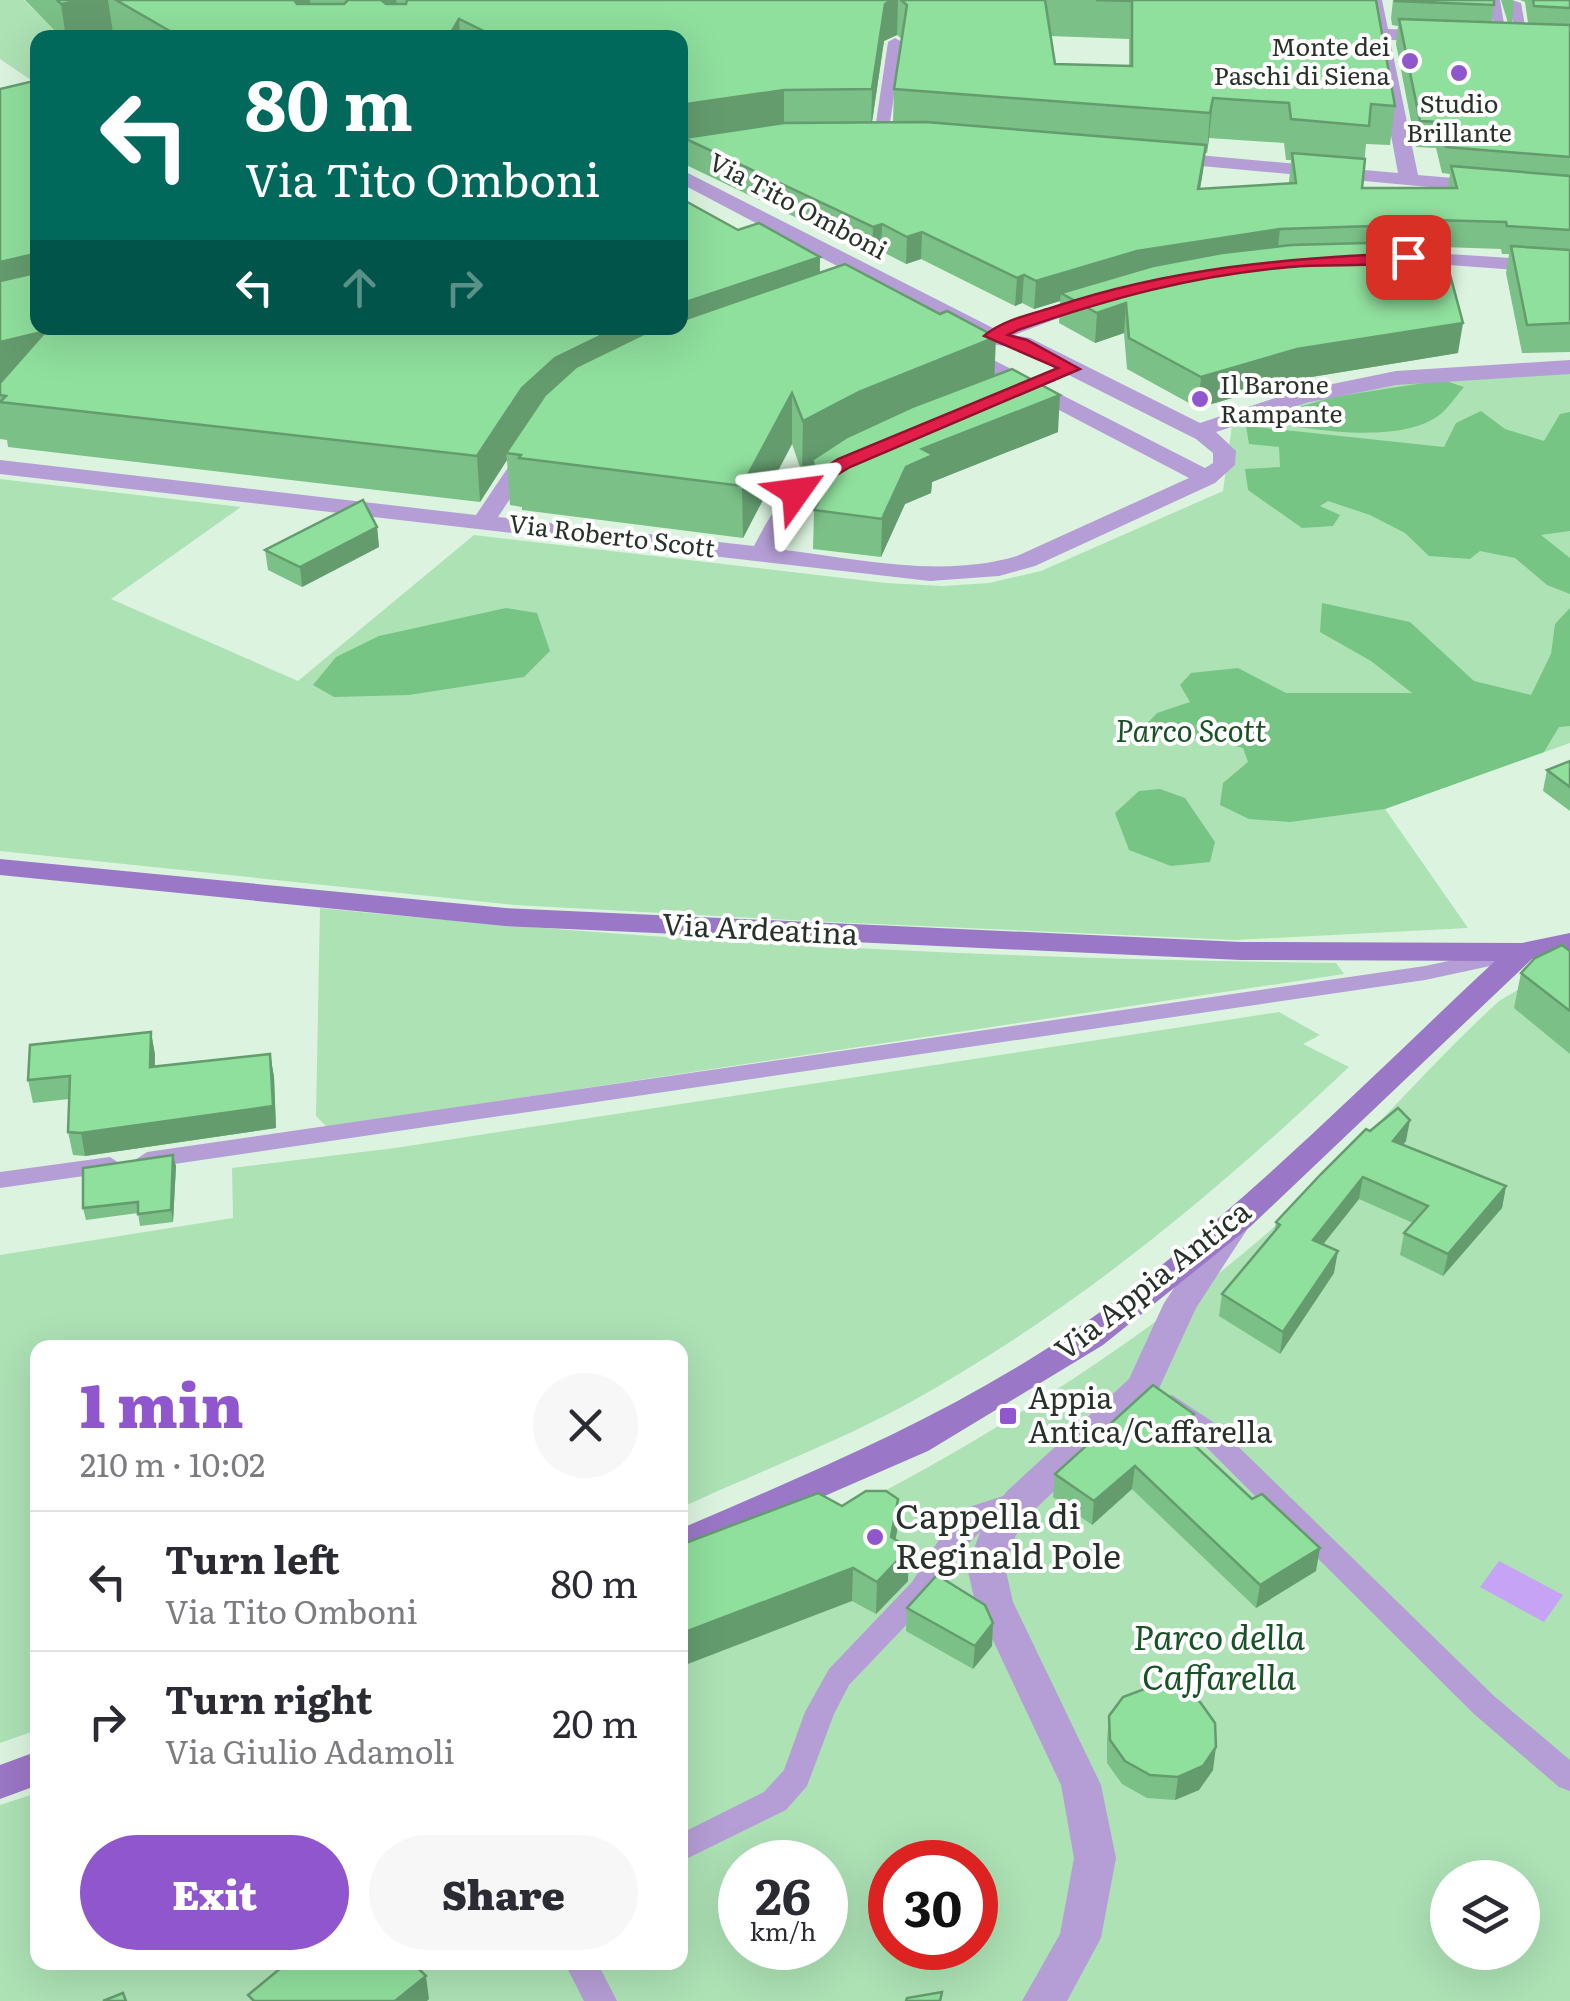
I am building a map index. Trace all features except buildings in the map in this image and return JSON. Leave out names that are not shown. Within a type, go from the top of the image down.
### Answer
[{"type":"street","points":[[1370,6],[1381,34],[1409,180]]},
{"type":"street","points":[[1381,34],[1452,36]]},
{"type":"street","points":[[1494,35],[1531,39]]},
{"type":"street","points":[[872,137],[907,138]]},
{"type":"street","points":[[1150,157],[1570,194]]},
{"type":"street","name":"Via Tito Omboni","points":[[688,179],[992,336],[1022,343],[1198,431]]},
{"type":"street","points":[[1388,257],[1570,268]]},
{"type":"street","name":"Via Tito Omboni","points":[[858,298],[891,286]]},
{"type":"street","points":[[1120,290],[992,336],[953,345],[1207,478],[1224,465],[1226,456],[1221,446],[1198,431]]},
{"type":"street","points":[[1198,431],[1302,397],[1396,378],[1570,366]]},
{"type":"street","points":[[998,399],[1072,369]]},
{"type":"street","points":[[484,522],[540,437]]},
{"type":"street","points":[[762,554],[796,492],[825,473],[878,449]]},
{"type":"street","name":"Via Roberto Scott","points":[[0,467],[930,574],[999,569],[1026,561],[1207,478]]},
{"type":"street","name":"Via Ardeatina","points":[[0,866],[506,918],[1240,951],[1522,952]]},
{"type":"street","points":[[1522,952],[1570,942]]},
{"type":"street","name":"Via Appia Antica","points":[[688,1541],[915,1442],[1091,1336],[1239,1218],[1522,952]]},
{"type":"street","points":[[1044,2001],[1080,1938],[1094,1858],[1081,1786],[994,1602],[986,1567],[999,1530],[1019,1502],[1144,1386],[1159,1346],[1182,1303],[1239,1218]]},
{"type":"street","points":[[0,1782],[30,1771]]},
{"type":"lane","points":[[1494,0],[1494,35]]},
{"type":"lane","points":[[1515,3],[1531,39]]},
{"type":"lane","points":[[872,137],[894,42]]},
{"type":"lane","points":[[0,1180],[1425,973],[1522,952]]},
{"type":"lane","points":[[1144,1386],[1204,1429],[1484,1705],[1570,1778]]},
{"type":"lane","points":[[688,1845],[775,1801],[796,1778],[820,1712],[840,1677],[922,1590],[954,1540],[982,1513],[1019,1502]]},
{"type":"lane","points":[[584,1970],[601,2001]]},
{"type":"green space","points":[[0,0],[24,0],[55,30],[30,30],[30,79],[0,59]]},
{"type":"green space","name":"Parco Scott","points":[[1570,373],[1570,743],[1385,809],[1468,928],[1235,940],[808,921],[515,905],[0,851],[0,479],[241,507],[111,599],[298,681],[474,535],[886,583],[989,583],[1041,571],[1223,491],[1232,425],[1275,410],[1398,383]]},
{"type":"green space","points":[[1443,380],[1464,387],[1438,416],[1401,430],[1355,432],[1269,422],[1269,416],[1333,397]]},
{"type":"green space","points":[[1481,411],[1505,429],[1544,441],[1560,414],[1570,412],[1570,531],[1541,535],[1570,558],[1570,594],[1547,585],[1515,558],[1480,551],[1470,559],[1429,556],[1405,533],[1370,515],[1328,501],[1320,506],[1340,515],[1333,526],[1302,528],[1248,490],[1245,469],[1280,467],[1279,447],[1249,444],[1246,426],[1444,447],[1456,423]]},
{"type":"green space","points":[[1322,603],[1410,622],[1474,681],[1531,695],[1551,654],[1555,624],[1570,608],[1570,726],[1559,727],[1544,752],[1385,809],[1290,822],[1249,819],[1220,805],[1223,783],[1248,762],[1243,748],[1141,730],[1157,713],[1190,702],[1180,685],[1191,673],[1238,668],[1286,693],[1412,693],[1371,661],[1320,632]]},
{"type":"green space","points":[[506,608],[537,613],[550,651],[524,677],[409,695],[334,697],[313,685],[336,657],[379,636]]},
{"type":"green space","points":[[1160,789],[1185,798],[1215,842],[1210,862],[1171,866],[1129,850],[1115,813],[1139,791]]},
{"type":"green space","points":[[320,908],[827,947],[1336,963],[1344,974],[327,1127],[316,1116]]},
{"type":"green space","name":"Parco della Caffarella","points":[[1570,968],[1570,2001],[0,2001],[0,1805],[30,1795],[30,1970],[688,1970],[688,1576],[804,1532],[878,1495],[1103,1359],[1209,1281],[1290,1213],[1499,1001],[1538,978]]},
{"type":"green space","points":[[1279,1012],[1320,1035],[1303,1044],[1349,1067],[1193,1206],[1029,1329],[909,1403],[688,1504],[688,1340],[30,1340],[30,1732],[0,1743],[0,1255],[233,1218],[232,1168],[395,1148]]},
{"type":"shaded area","points":[[1499,1561],[1563,1595],[1544,1622],[1480,1587]]},
{"type":"place","name":"Monte dei Paschi di Siena","points":[[1410,61]]},
{"type":"place","name":"Studio Brillante","points":[[1459,73]]},
{"type":"place","name":"Il Barone Rampante","points":[[1200,399]]},
{"type":"place","name":"Appia Antica/Caffarella","points":[[1008,1416]]},
{"type":"place","name":"Cappella di Reginald Pole","points":[[875,1537]]},
{"type":"route","points":[[796,492],[844,463],[1072,369],[1022,343],[992,336],[1012,326],[1120,290],[1196,274],[1291,262],[1408,257]]}]
